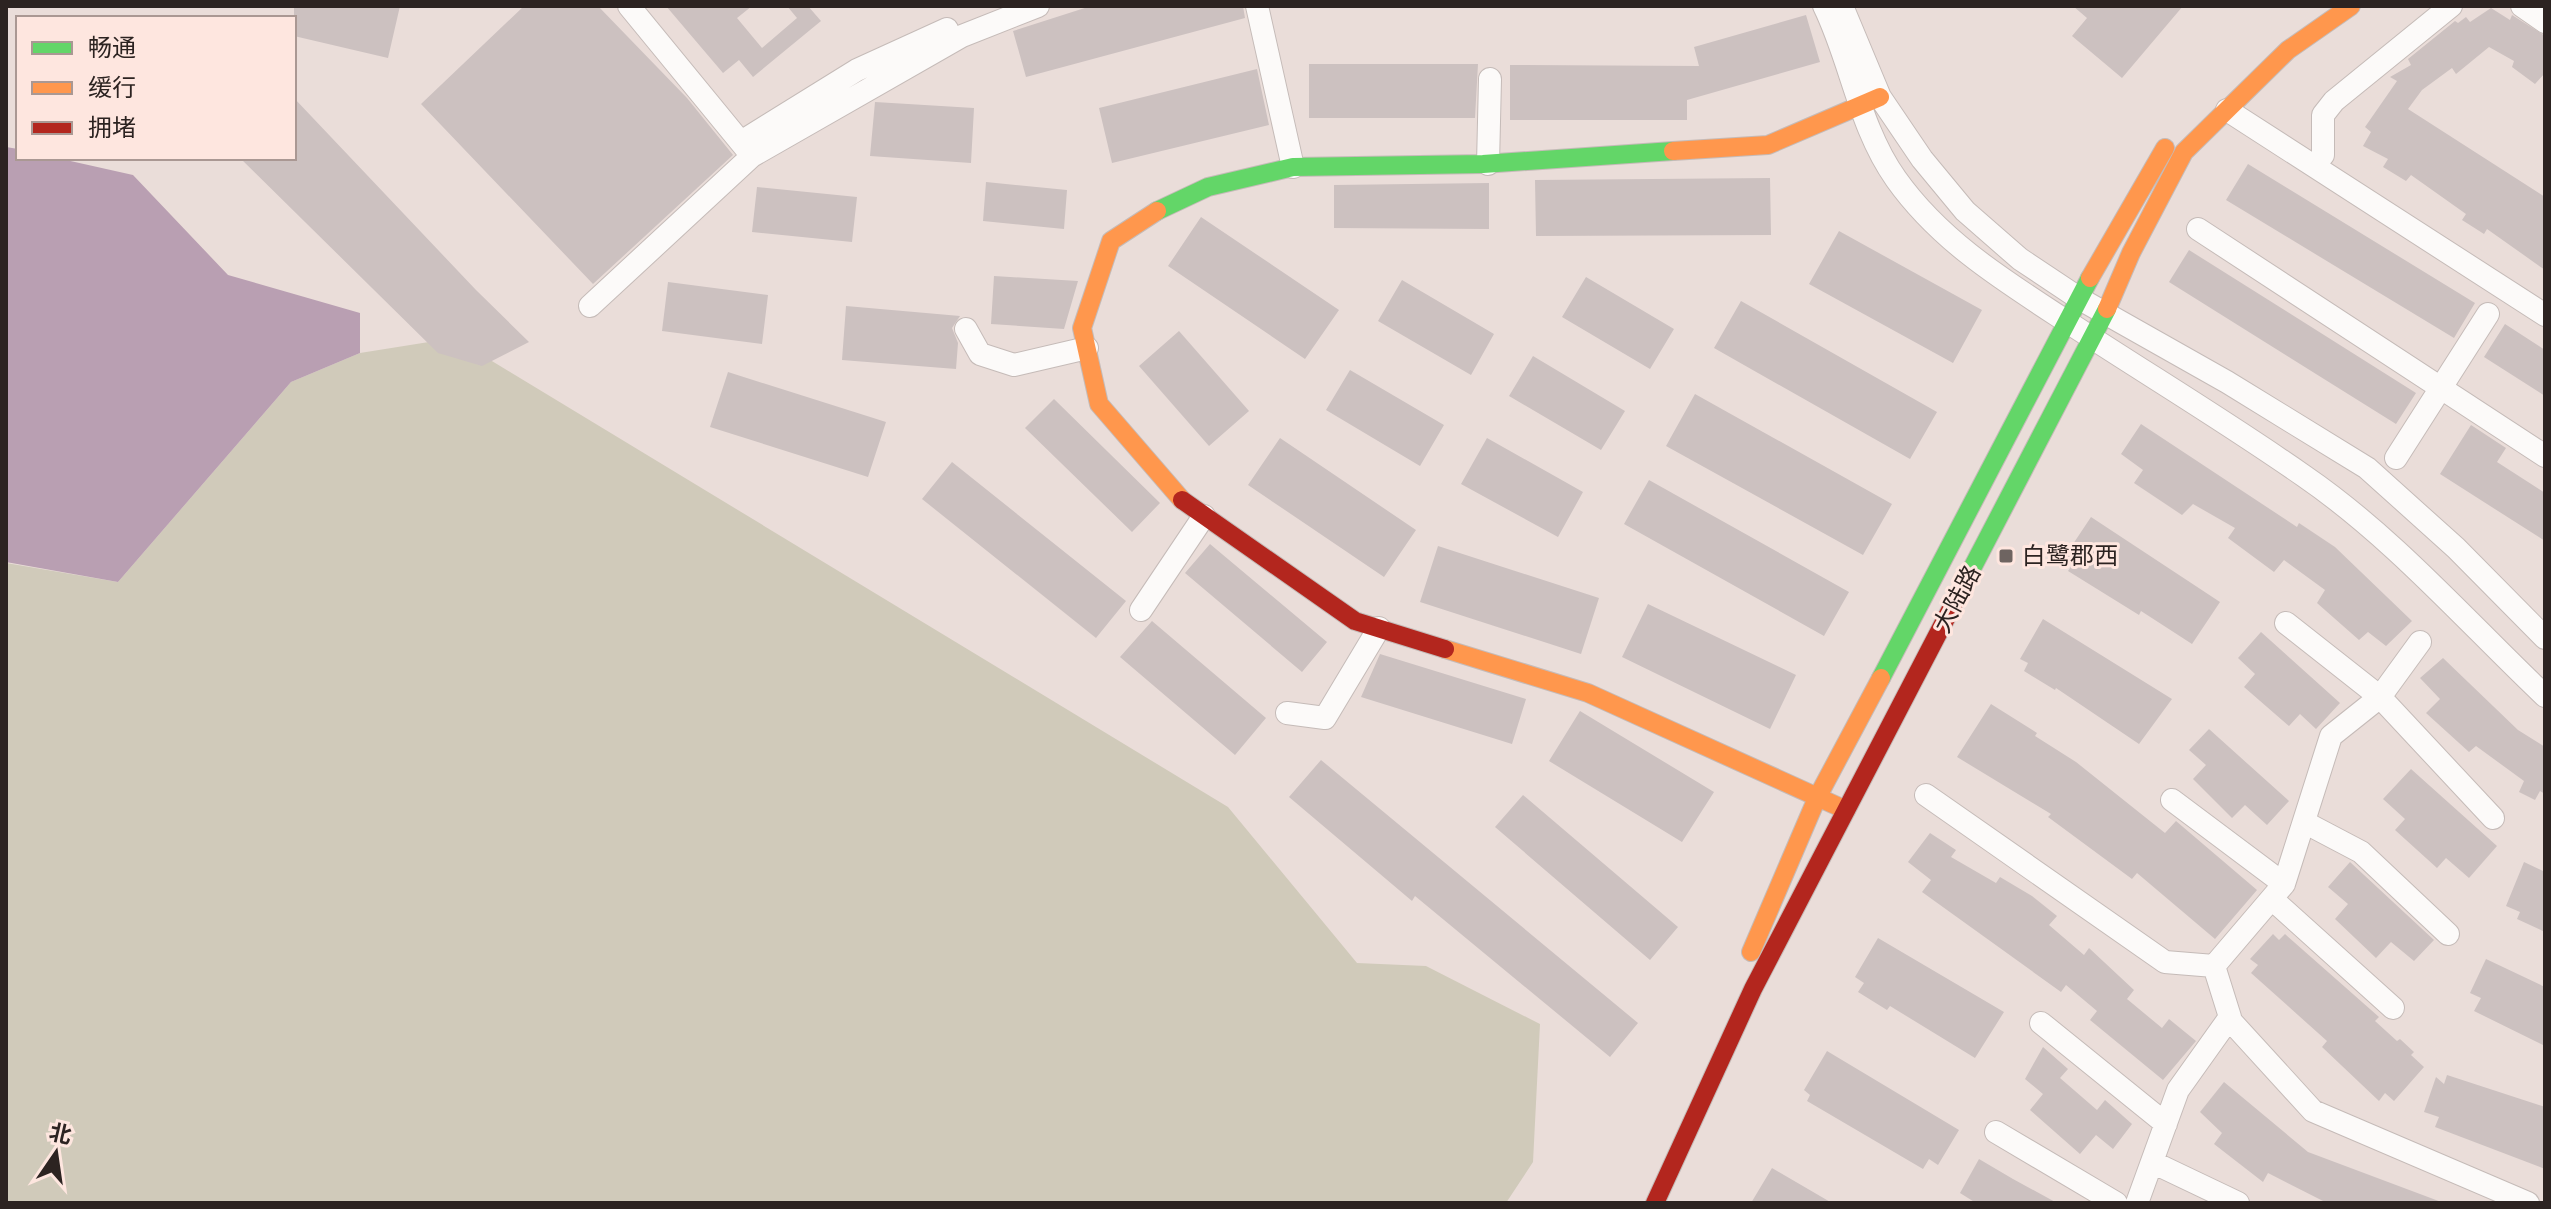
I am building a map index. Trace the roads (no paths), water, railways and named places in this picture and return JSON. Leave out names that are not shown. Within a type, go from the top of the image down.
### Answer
[{"type":"main road","name":"大陆路","points":[[1645,1179],[1730,1001],[1817,798],[1847,748],[2080,299],[2160,152],[2244,68],[2321,6]]},
{"type":"main road","name":"大陆路","points":[[1655,1203],[1753,989],[2105,314],[2131,253],[2184,152],[2288,50],[2351,6]]},
{"type":"main road","points":[[1846,810],[1588,693],[1355,621],[1182,500],[1099,404],[1082,328],[1111,241],[1142,218],[1208,187],[1293,167],[1488,164],[1768,145],[1870,102]]},
{"type":"street","points":[[629,6],[747,149]]},
{"type":"street","points":[[590,306],[747,149],[857,70],[1002,6]]},
{"type":"street","points":[[747,149],[962,36],[1038,6]]},
{"type":"street","points":[[1257,6],[1293,167]]},
{"type":"street","points":[[1824,6],[1870,102],[1965,211],[2020,259],[2080,299],[2227,382],[2367,468],[2456,548],[2545,638]]},
{"type":"street","points":[[1842,6],[1894,177],[1944,235],[2005,283],[2306,477],[2365,523],[2545,696]]},
{"type":"street","points":[[2323,155],[2323,115],[2334,101],[2451,6]]},
{"type":"street","points":[[2522,6],[2545,22]]},
{"type":"street","points":[[1488,164],[1490,79]]},
{"type":"street","points":[[2227,110],[2545,315]]},
{"type":"street","points":[[2198,229],[2545,456]]},
{"type":"street","points":[[2396,458],[2488,314]]},
{"type":"street","points":[[966,329],[980,354],[1014,365],[1087,348]]},
{"type":"street","points":[[1141,610],[1204,516]]},
{"type":"street","points":[[2286,623],[2380,697],[2493,818]]},
{"type":"street","points":[[1287,713],[1325,718],[1379,628]]},
{"type":"street","points":[[2214,966],[2278,891],[2331,736],[2380,697],[2420,642]]},
{"type":"street","points":[[1926,795],[2165,962],[2214,966]]},
{"type":"street","points":[[2172,800],[2278,891],[2393,1008]]},
{"type":"street","points":[[2304,822],[2361,852],[2448,934]]},
{"type":"street","points":[[2214,966],[2229,1019],[2313,1111],[2528,1203]]},
{"type":"street","points":[[2137,1203],[2178,1090],[2229,1019]]},
{"type":"street","points":[[2041,1023],[2166,1124]]},
{"type":"street","points":[[1996,1132],[2116,1203]]},
{"type":"street","points":[[2152,1162],[2238,1203]]},
{"type":"place","name":"白鹭郡西","points":[[2006,556]]}]
